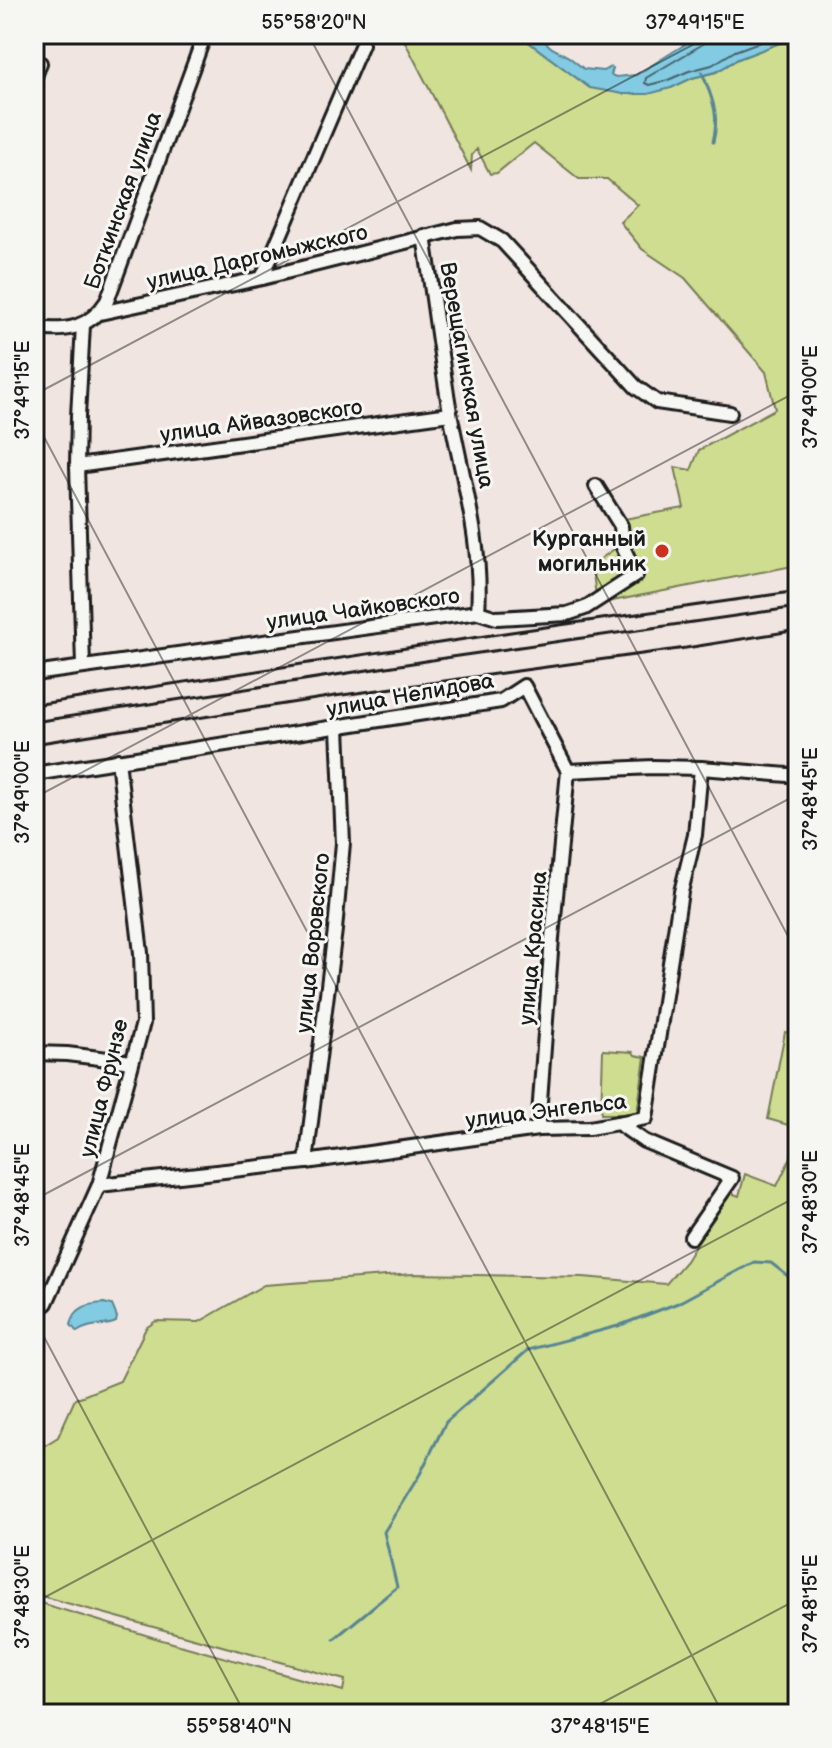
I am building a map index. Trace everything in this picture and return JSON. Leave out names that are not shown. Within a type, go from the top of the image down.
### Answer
[{"type":"street","name":"Боткинская улица","points":[[34,328],[52,330],[83,325],[100,313],[107,301],[205,34]]},
{"type":"street","points":[[262,278],[362,44]]},
{"type":"street","points":[[34,79],[40,63]]},
{"type":"street","name":"Верещагинская улица","points":[[478,612],[479,589],[468,494],[450,414],[424,236],[480,228],[502,241],[636,387],[657,402],[730,413]]},
{"type":"street","name":"улица Даргомыжского","points":[[100,313],[262,278],[424,236]]},
{"type":"street","points":[[83,325],[77,466],[83,666]]},
{"type":"street","name":"улица Айвазовского","points":[[77,466],[450,414]]},
{"type":"street","name":"улица Чайковского","points":[[34,674],[478,612],[497,618],[567,614],[585,608],[636,575],[623,547],[621,526],[596,486]]},
{"type":"street","name":"улица Нелидова","points":[[34,774],[501,701],[524,686],[568,771]]},
{"type":"street","name":"улица Воровского","points":[[306,1162],[343,843],[338,728]]},
{"type":"street","name":"улица Фрунзе","points":[[34,1313],[46,1303],[99,1185],[143,1023],[141,953],[118,760]]},
{"type":"street","points":[[568,771],[653,767],[788,775]]},
{"type":"street","name":"улица Энгельса","points":[[99,1185],[306,1162],[538,1129],[589,1128],[646,1118],[681,892],[695,835],[701,768]]},
{"type":"street","name":"улица Красина","points":[[538,1129],[568,771]]},
{"type":"street","points":[[34,1053],[132,1062]]},
{"type":"street","points":[[618,1123],[644,1141],[732,1178],[691,1237]]},
{"type":"green space","points":[[401,34],[518,34],[590,88],[671,88],[798,36],[798,565],[597,604],[592,565],[624,542],[624,519],[684,508],[675,467],[691,470],[699,450],[775,409],[766,372],[685,278],[642,249],[620,222],[638,205],[607,179],[579,179],[534,143],[497,173],[490,174],[477,149],[472,155],[471,170]]},
{"type":"green space","points":[[785,1032],[798,1035],[798,1128],[768,1119]]},
{"type":"green space","points":[[603,1050],[633,1052],[645,1057],[637,1114],[601,1114]]},
{"type":"green space","points":[[792,1155],[798,1159],[798,1714],[34,1714],[34,1601],[343,1691],[345,1680],[34,1594],[34,1452],[58,1437],[75,1399],[120,1381],[146,1328],[156,1321],[199,1322],[264,1285],[413,1274],[583,1277],[666,1284],[686,1261],[728,1192],[739,1196],[745,1174],[777,1186]]},
{"type":"water","points":[[518,34],[536,34],[584,69],[603,71],[611,67],[611,75],[616,77],[636,75],[705,34],[798,36],[671,88],[648,94],[623,94],[590,88]]},
{"type":"water","points":[[104,1303],[112,1305],[116,1322],[77,1332],[71,1325],[75,1314],[83,1308]]},
{"type":"waterway","points":[[702,72],[715,114],[713,142]]},
{"type":"waterway","points":[[334,1639],[397,1587],[384,1532],[420,1474],[446,1422],[528,1350],[618,1326],[678,1303],[754,1262],[771,1263],[798,1284]]},
{"type":"railway","points":[[34,705],[798,591]]},
{"type":"railway","points":[[34,722],[798,607]]},
{"type":"railway","points":[[34,744],[335,696],[798,630]]},
{"type":"place","name":"Курганный могильник","points":[[662,551]]}]
